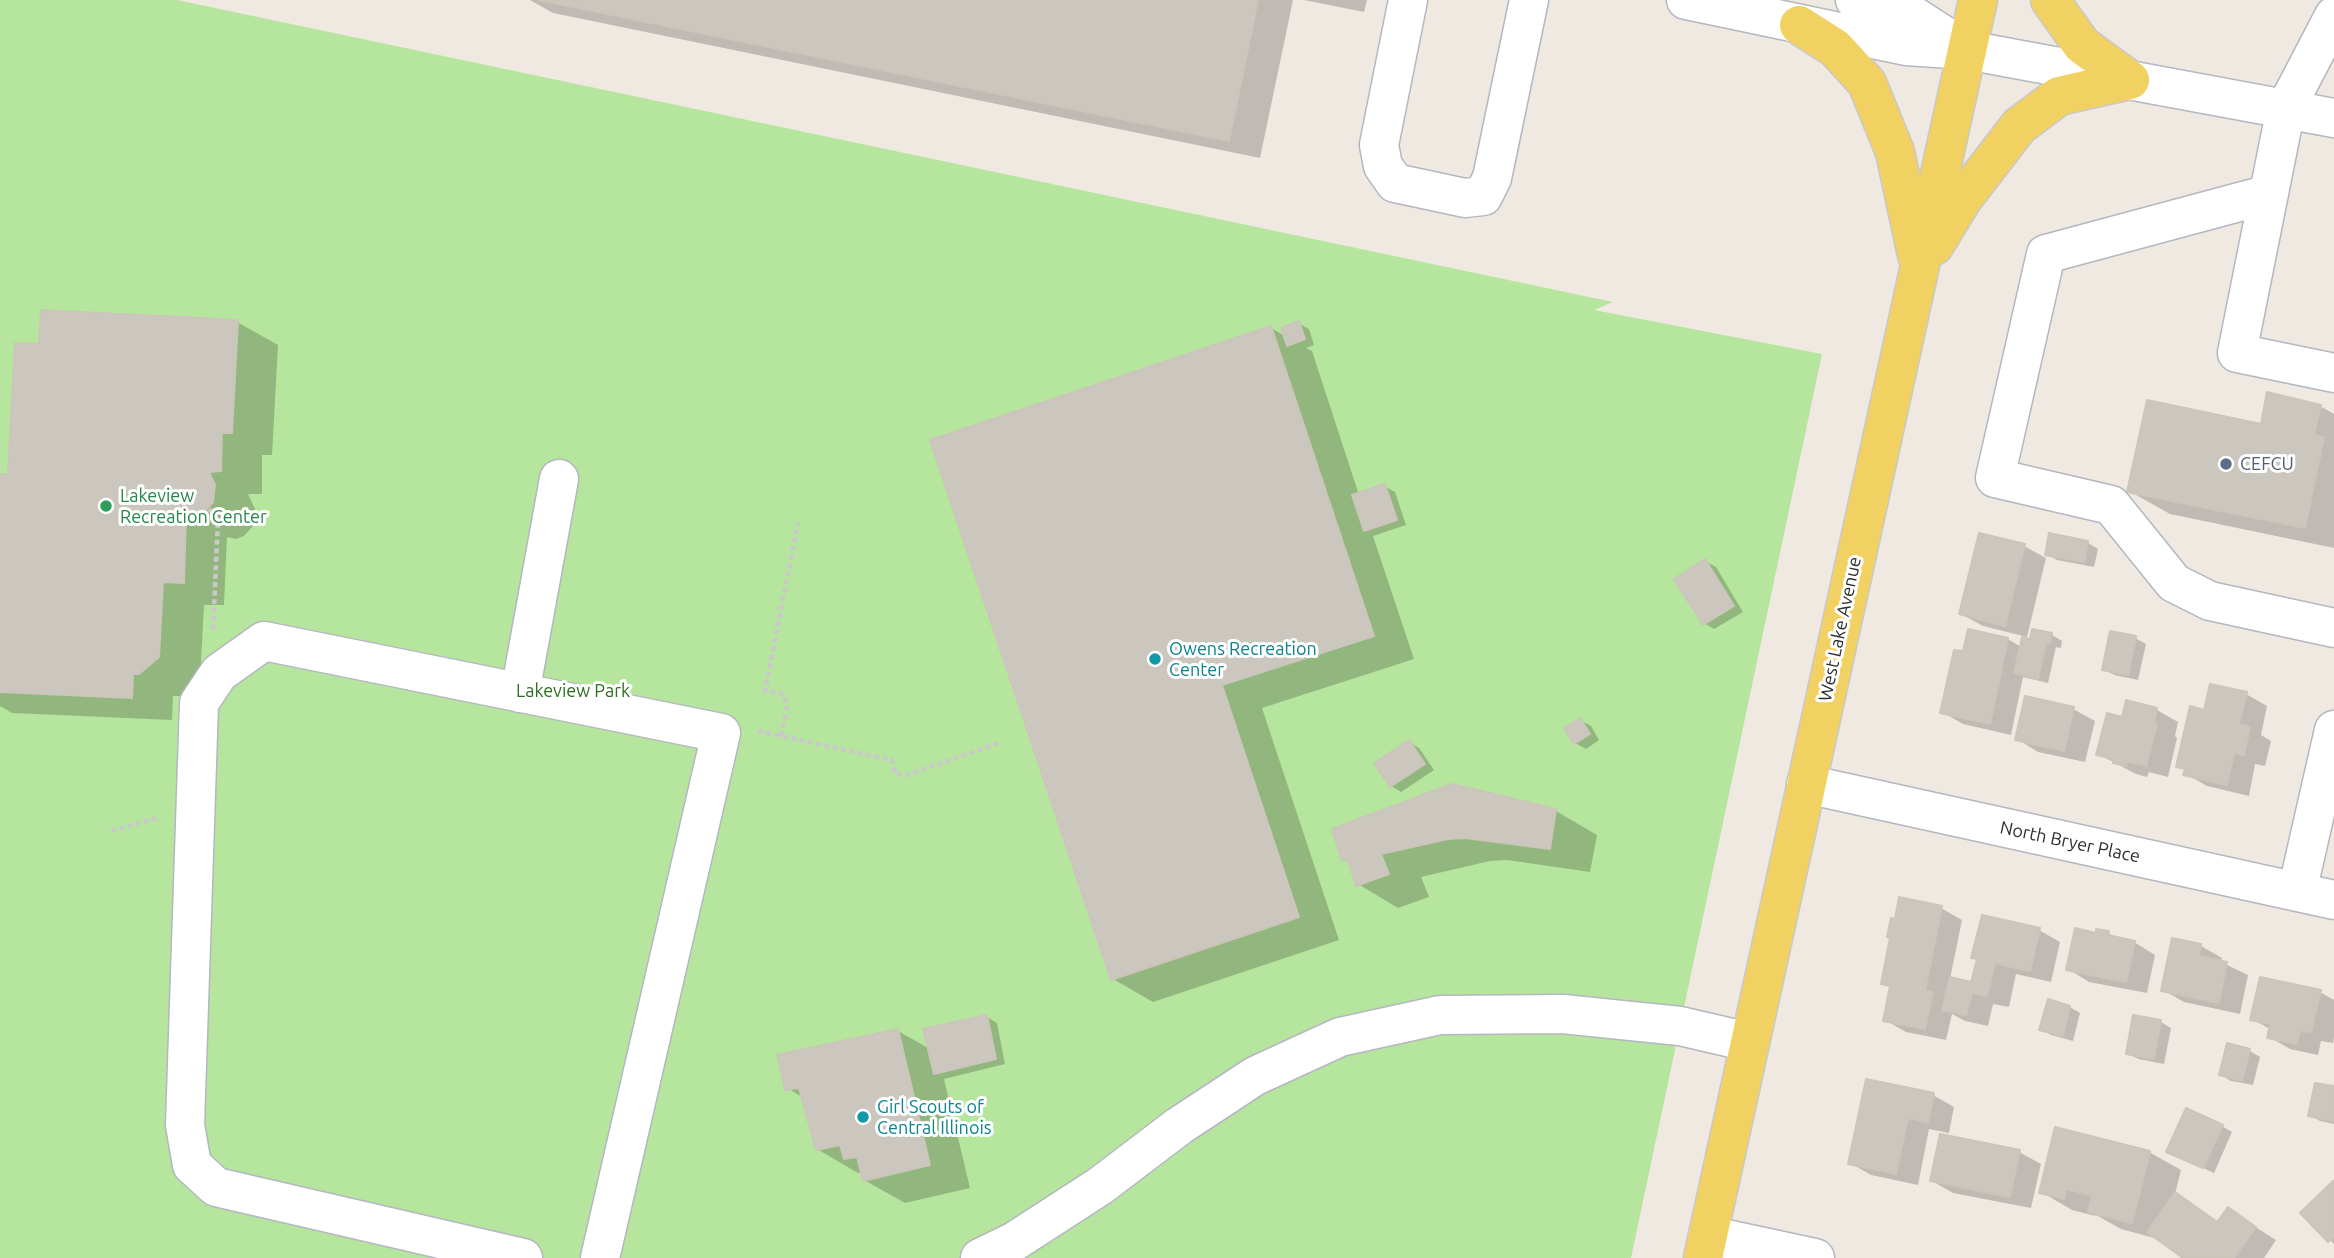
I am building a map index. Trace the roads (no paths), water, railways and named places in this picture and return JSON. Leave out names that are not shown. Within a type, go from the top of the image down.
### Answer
[{"type":"main road","name":"West Lake Avenue","points":[[1706,1247],[1978,0]]},
{"type":"main road","points":[[2050,0],[2082,45],[2130,80]]},
{"type":"main road","points":[[1799,24],[1835,48],[1867,83],[1895,152],[1919,268]]},
{"type":"main road","points":[[1919,268],[1962,200],[2019,126],[2059,96],[2130,80]]},
{"type":"street","points":[[1408,0],[1379,145],[1383,166],[1395,183],[1465,198],[1483,196],[1492,177],[1529,0]]},
{"type":"street","points":[[1686,0],[1906,46],[1967,50],[2334,118]]},
{"type":"street","points":[[1855,0],[1909,13],[1967,50]]},
{"type":"street","points":[[2334,16],[2286,108],[2237,352],[2334,373]]},
{"type":"street","points":[[2269,194],[2046,254],[1995,478],[2111,505],[2174,583],[2210,601],[2334,628]]},
{"type":"street","points":[[520,693],[559,479]]},
{"type":"street","points":[[523,1258],[216,1187],[192,1165],[185,1125],[199,704],[219,673],[264,641],[722,733],[600,1258]]},
{"type":"street","points":[[2297,892],[2334,730]]},
{"type":"street","name":"North Bryer Place","points":[[1806,783],[2334,900]]},
{"type":"street","points":[[981,1258],[1015,1241],[1100,1186],[1179,1126],[1255,1076],[1340,1037],[1440,1015],[1563,1014],[1680,1026],[1749,1042]]},
{"type":"street","points":[[1706,1247],[1815,1258]]},
{"type":"place","name":"CEFCU","points":[[2226,464]]},
{"type":"place","name":"Lakeview Recreation Center","points":[[106,506]]},
{"type":"place","name":"Owens Recreation Center","points":[[1155,659]]},
{"type":"place","name":"Girl Scouts of Central Illinois","points":[[863,1117]]},
{"type":"park label","name":"Lakeview Park","points":[[573,691]]}]
